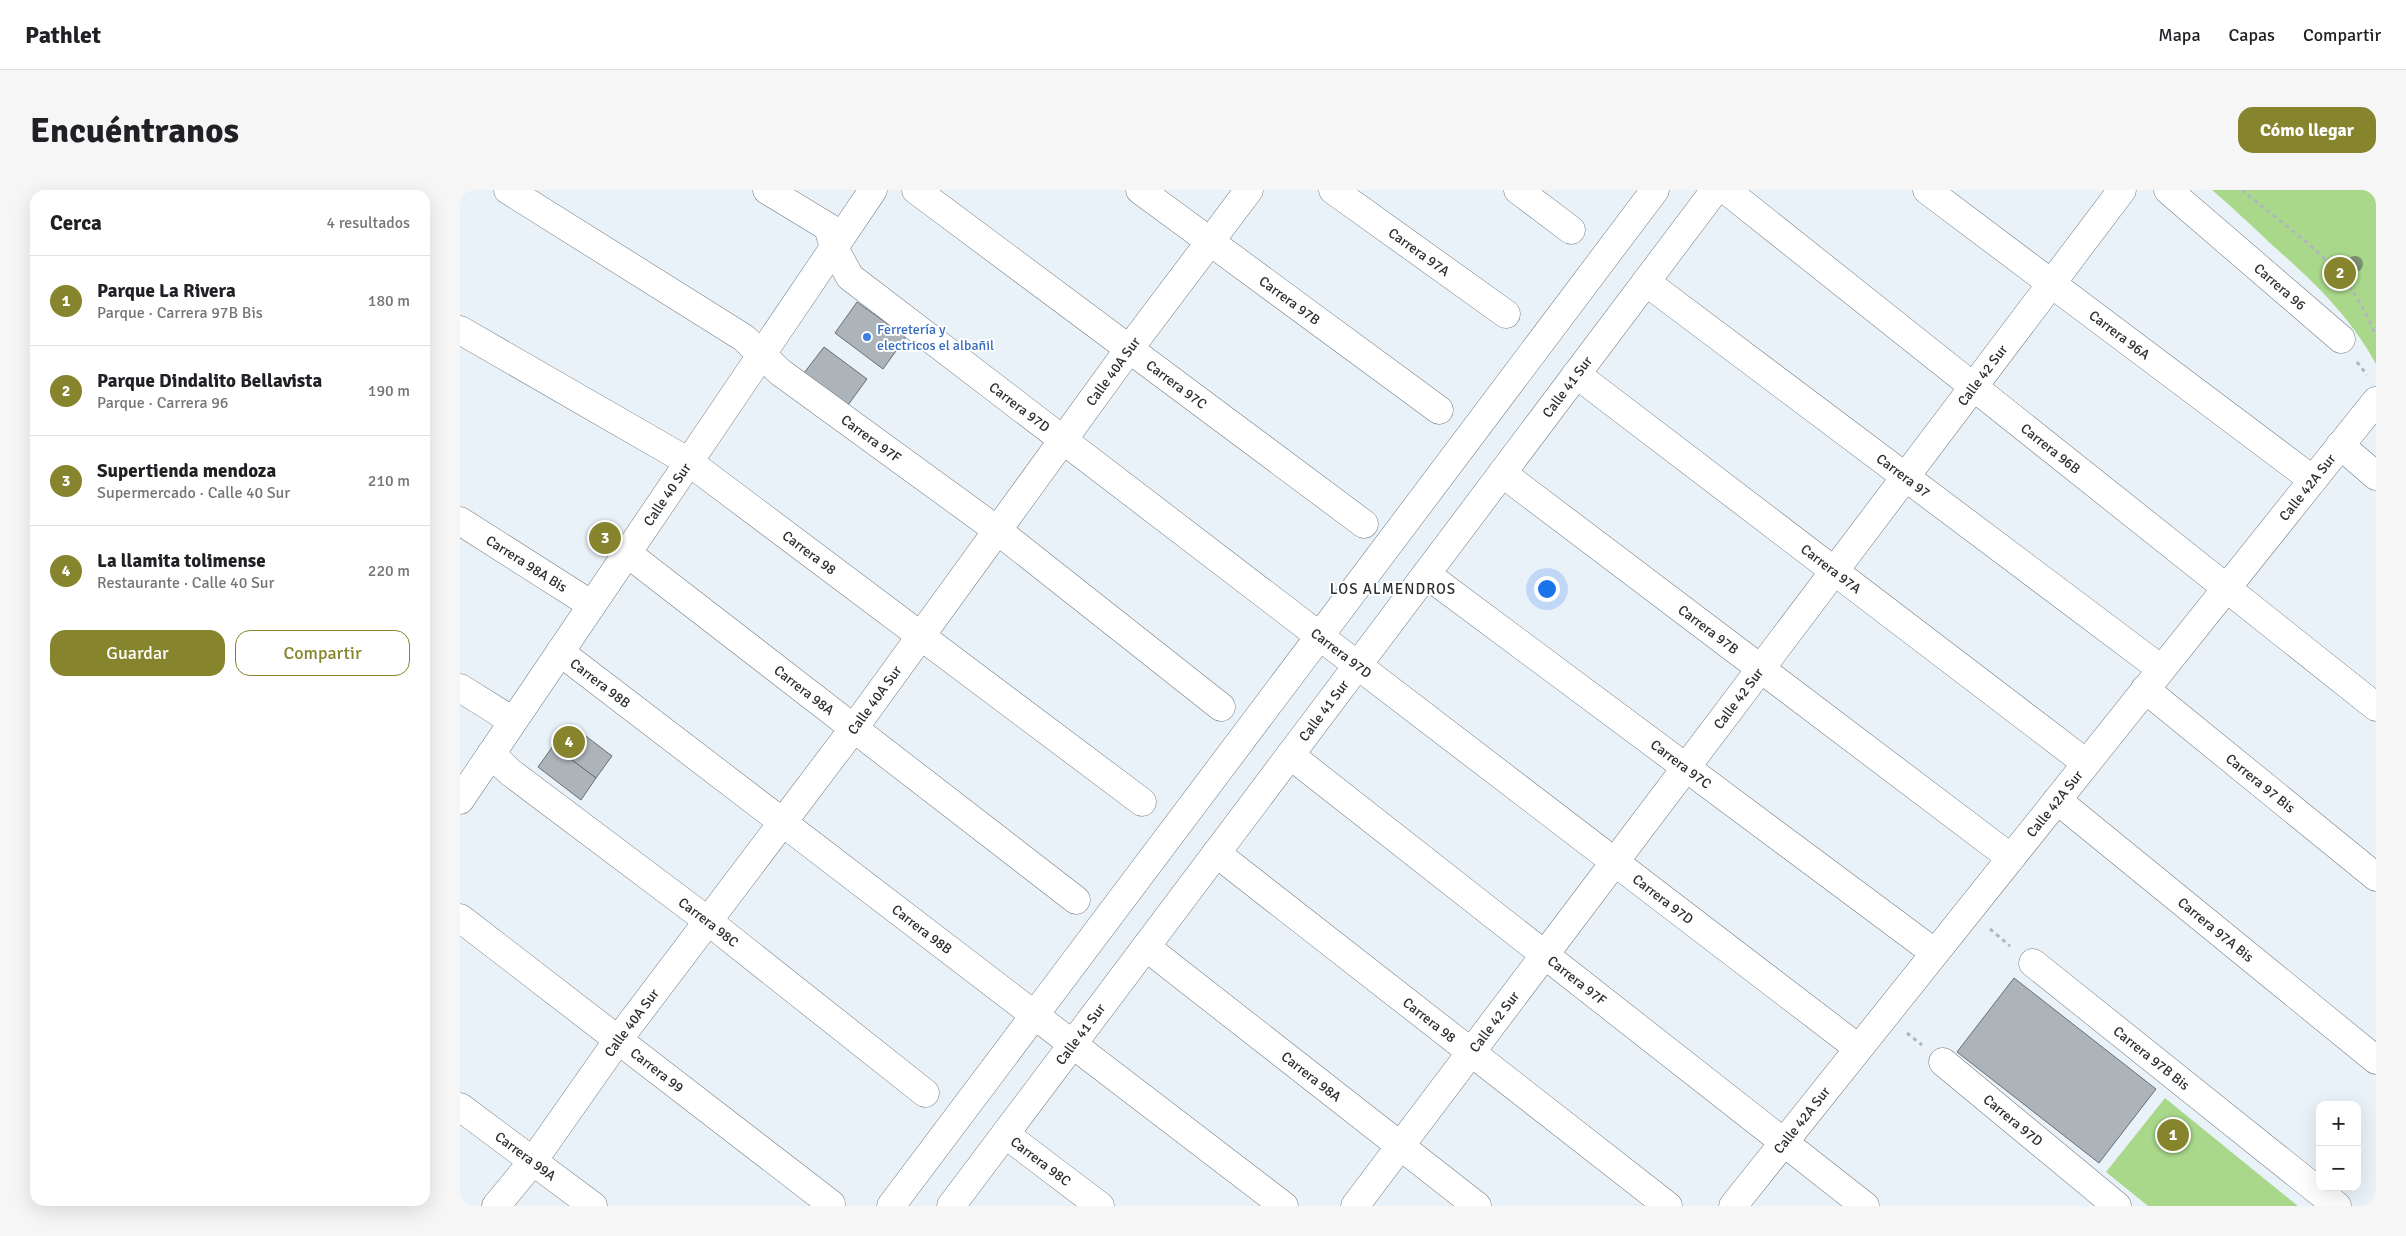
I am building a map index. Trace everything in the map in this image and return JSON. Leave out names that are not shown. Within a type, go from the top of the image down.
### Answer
[{"type":"street","name":"Carrera 97F","points":[[508,190],[744,338],[780,372],[997,530],[1221,707]]},
{"type":"street","name":"Carrera 97D","points":[[767,190],[828,227],[834,248],[850,277],[1858,1048]]},
{"type":"street","name":"Calle 40 Sur","points":[[460,800],[873,190]]},
{"type":"street","name":"Carrera 97C","points":[[916,190],[1364,524]]},
{"type":"street","name":"Carrera 97B","points":[[1140,190],[1439,410]]},
{"type":"street","name":"Calle 40A Sur","points":[[496,1206],[533,1161],[618,1040],[854,728],[997,530],[1249,190]]},
{"type":"street","name":"Carrera 97A","points":[[1333,190],[1506,314]]},
{"type":"street","points":[[1518,190],[1571,230]]},
{"type":"street","points":[[891,1206],[1655,190]]},
{"type":"street","name":"Calle 41 Sur","points":[[951,1206],[1715,190]]},
{"type":"street","name":"Carrera 96B","points":[[1726,190],[2376,707]]},
{"type":"street","name":"Carrera 96A","points":[[1927,190],[2312,480]]},
{"type":"street","name":"Calle 42 Sur","points":[[1355,1206],[1613,861],[2122,190]]},
{"type":"street","name":"Carrera 96","points":[[2168,190],[2341,339]]},
{"type":"street","name":"Carrera 97","points":[[1646,282],[1905,476],[2153,679]]},
{"type":"street","name":"Carrera 98","points":[[460,330],[689,462],[1142,802]]},
{"type":"street","name":"Carrera 97A","points":[[1576,374],[2086,763]]},
{"type":"street","name":"Calle 42A Sur","points":[[1733,1206],[2340,445],[2373,391]]},
{"type":"street","points":[[2340,445],[2376,476]]},
{"type":"street","name":"Carrera 97B","points":[[1502,473],[2011,858]]},
{"type":"street","name":"Carrera 98A Bis","points":[[460,521],[592,605]]},
{"type":"street","name":"Carrera 98A","points":[[627,553],[1076,900]]},
{"type":"street","name":"Carrera 97C","points":[[1426,574],[1935,953]]},
{"type":"street","name":"Carrera 98B","points":[[560,652],[1284,1206]]},
{"type":"street","name":"Carrera 97 Bis","points":[[2153,679],[2376,877]]},
{"type":"street","points":[[460,688],[513,721]]},
{"type":"street","name":"Carrera 98C","points":[[491,754],[510,772],[708,921],[925,1093]]},
{"type":"street","name":"Carrera 97F","points":[[1290,755],[1865,1206]]},
{"type":"street","name":"Carrera 97A Bis","points":[[2057,800],[2376,1060]]},
{"type":"street","name":"Carrera 98","points":[[1216,853],[1668,1206]]},
{"type":"street","name":"Carrera 99","points":[[460,918],[831,1204]]},
{"type":"street","name":"Carrera 98A","points":[[1146,947],[1477,1206]]},
{"type":"street","name":"Carrera 97B Bis","points":[[2033,963],[2337,1206]]},
{"type":"street","name":"Carrera 97D","points":[[1943,1062],[2116,1206]]},
{"type":"street","name":"Carrera 99A","points":[[460,1107],[593,1206]]},
{"type":"street","name":"Carrera 98C","points":[[1005,1134],[1100,1206]]},
{"type":"path","points":[[2242,190],[2314,250],[2346,282],[2367,314],[2376,336]]},
{"type":"path","points":[[2341,339],[2373,391]]},
{"type":"path","points":[[1968,912],[2033,963]]},
{"type":"path","points":[[1885,1016],[1943,1062]]},
{"type":"green space","points":[[2212,190],[2376,190],[2376,364],[2354,330],[2329,300],[2301,271]]},
{"type":"green space","points":[[2165,1098],[2298,1206],[2148,1206],[2106,1172]]},
{"type":"building","points":[[857,302],[906,337],[883,369],[835,333]]},
{"type":"building","points":[[824,347],[867,379],[848,405],[804,373]]},
{"type":"building","points":[[570,724],[612,756],[596,778],[553,746]]},
{"type":"building","points":[[553,746],[596,778],[581,800],[538,767]]},
{"type":"building","points":[[2014,978],[2156,1089],[2099,1163],[1957,1052]]},
{"type":"place","name":"Parque Dindalito Bellavista","points":[[2340,273]]},
{"type":"place","name":"Ferretería y electricos el albañil","points":[[867,337]]},
{"type":"place","name":"Supertienda mendoza","points":[[605,538]]},
{"type":"place","name":"La llamita tolimense","points":[[569,742]]},
{"type":"place","name":"Parque La Rivera","points":[[2173,1135]]},
{"type":"district","name":"LOS ALMENDROS","points":[[1393,589]]}]
